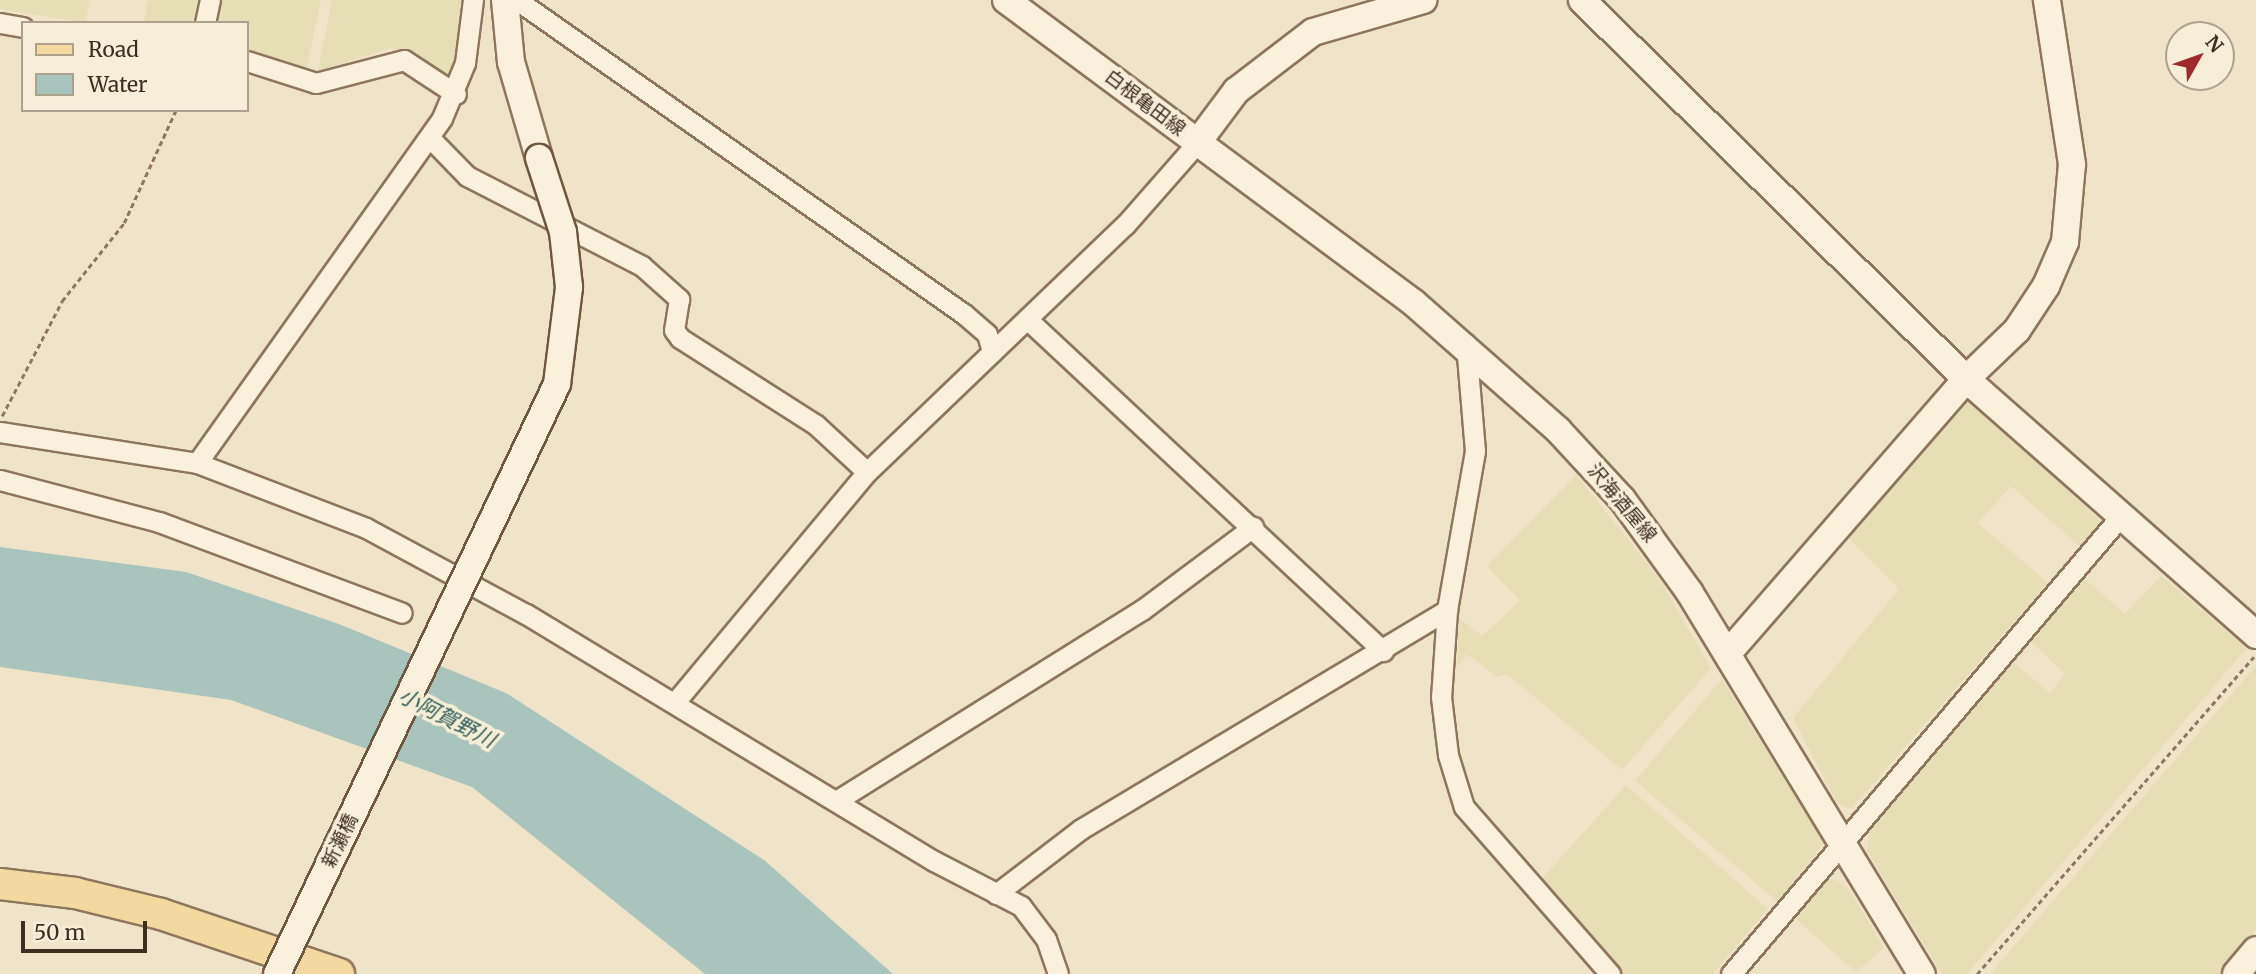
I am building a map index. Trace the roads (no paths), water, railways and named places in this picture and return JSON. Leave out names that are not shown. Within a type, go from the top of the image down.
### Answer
[{"type":"main road","points":[[0,884],[75,893],[161,914],[339,974]]},
{"type":"street","points":[[205,21],[210,0]]},
{"type":"street","points":[[197,463],[285,346],[380,198],[430,138],[456,94],[474,0]]},
{"type":"street","name":"新瀬橋","points":[[277,974],[557,384],[569,287],[563,232],[511,62],[505,0]]},
{"type":"street","points":[[517,0],[964,314],[987,334],[992,352]]},
{"type":"street","name":"白根亀田線","points":[[1006,0],[1198,142],[1236,91],[1283,51],[1351,16],[1415,1]]},
{"type":"street","points":[[1582,0],[1966,379],[2256,635]]},
{"type":"street","points":[[1729,652],[1966,379],[2017,330],[2065,243],[2072,164],[2047,0]]},
{"type":"street","points":[[0,23],[21,27]]},
{"type":"street","points":[[248,61],[316,83],[404,60],[456,94]]},
{"type":"street","points":[[430,138],[467,176],[642,266],[679,299],[674,330],[680,338],[816,425],[867,472]]},
{"type":"street","points":[[676,701],[867,472],[1171,178],[1198,142]]},
{"type":"street","name":"沢海酒屋線","points":[[1198,142],[1466,343],[1622,499],[1729,652],[1922,974]]},
{"type":"street","points":[[1027,319],[1383,651]]},
{"type":"street","points":[[1466,343],[1475,451],[1447,610],[1441,697],[1448,755],[1464,807],[1610,974]]},
{"type":"street","points":[[0,432],[197,463],[366,528],[676,701],[836,801],[1021,906],[1038,928],[1058,974]]},
{"type":"street","points":[[0,480],[159,522],[402,613]]},
{"type":"street","points":[[1731,974],[2120,517]]},
{"type":"street","points":[[836,801],[1142,610],[1253,527]]},
{"type":"street","points":[[996,894],[1082,829],[1383,651],[1447,610]]},
{"type":"street","points":[[2236,974],[2256,950]]},
{"type":"water","name":"小阿賀野川","points":[[0,547],[186,572],[339,624],[506,693],[764,860],[893,974],[705,974],[472,787],[231,700],[0,667]]}]
